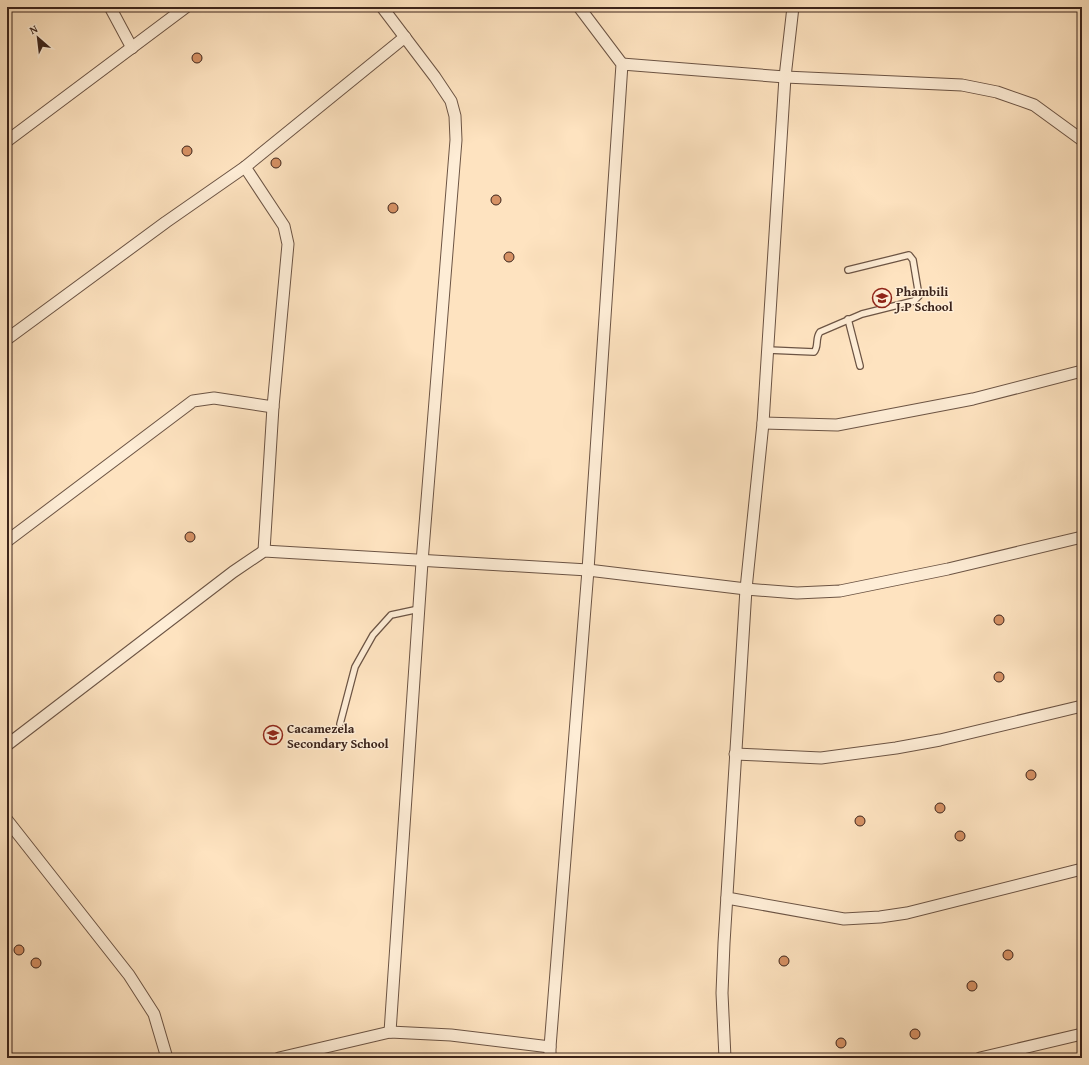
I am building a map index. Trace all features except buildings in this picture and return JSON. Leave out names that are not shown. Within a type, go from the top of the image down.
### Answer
[{"type":"street","points":[[110,7],[132,48]]},
{"type":"street","points":[[7,141],[186,7]]},
{"type":"street","points":[[382,7],[435,77],[451,101],[455,116],[456,140],[422,562],[390,1032]]},
{"type":"street","points":[[279,1058],[390,1032],[451,1035],[550,1052],[588,570],[622,64],[578,7]]},
{"type":"street","points":[[725,1058],[722,993],[735,754],[746,589],[763,423],[785,77],[793,7]]},
{"type":"street","points":[[7,339],[166,222],[245,167],[405,37]]},
{"type":"street","points":[[622,64],[785,77],[962,85],[997,92],[1034,106],[1082,140]]},
{"type":"street","points":[[245,167],[284,226],[288,244],[264,551]]},
{"type":"street","points":[[763,423],[837,425],[972,399],[1082,371]]},
{"type":"street","points":[[7,541],[142,440],[177,411],[193,401],[214,398],[274,408]]},
{"type":"street","points":[[7,745],[233,572],[264,551],[422,562],[588,570],[746,589],[797,593],[840,591],[948,569],[1082,537]]},
{"type":"street","points":[[735,754],[821,758],[896,748],[940,740],[1082,706]]},
{"type":"street","points":[[7,820],[129,975],[154,1014],[167,1058]]},
{"type":"street","points":[[727,898],[844,919],[880,917],[907,913],[1082,869]]},
{"type":"street","points":[[980,1058],[1082,1034]]},
{"type":"lane","points":[[768,350],[814,352],[819,333],[848,319],[914,301],[919,296],[913,260],[908,254],[848,270]]},
{"type":"lane","points":[[848,319],[860,366]]},
{"type":"lane","points":[[340,724],[355,667],[373,636],[391,615],[419,609]]},
{"type":"place","name":"Phambili J.P School","points":[[882,298]]},
{"type":"place","name":"Cacamezela Secondary School","points":[[273,735]]}]
